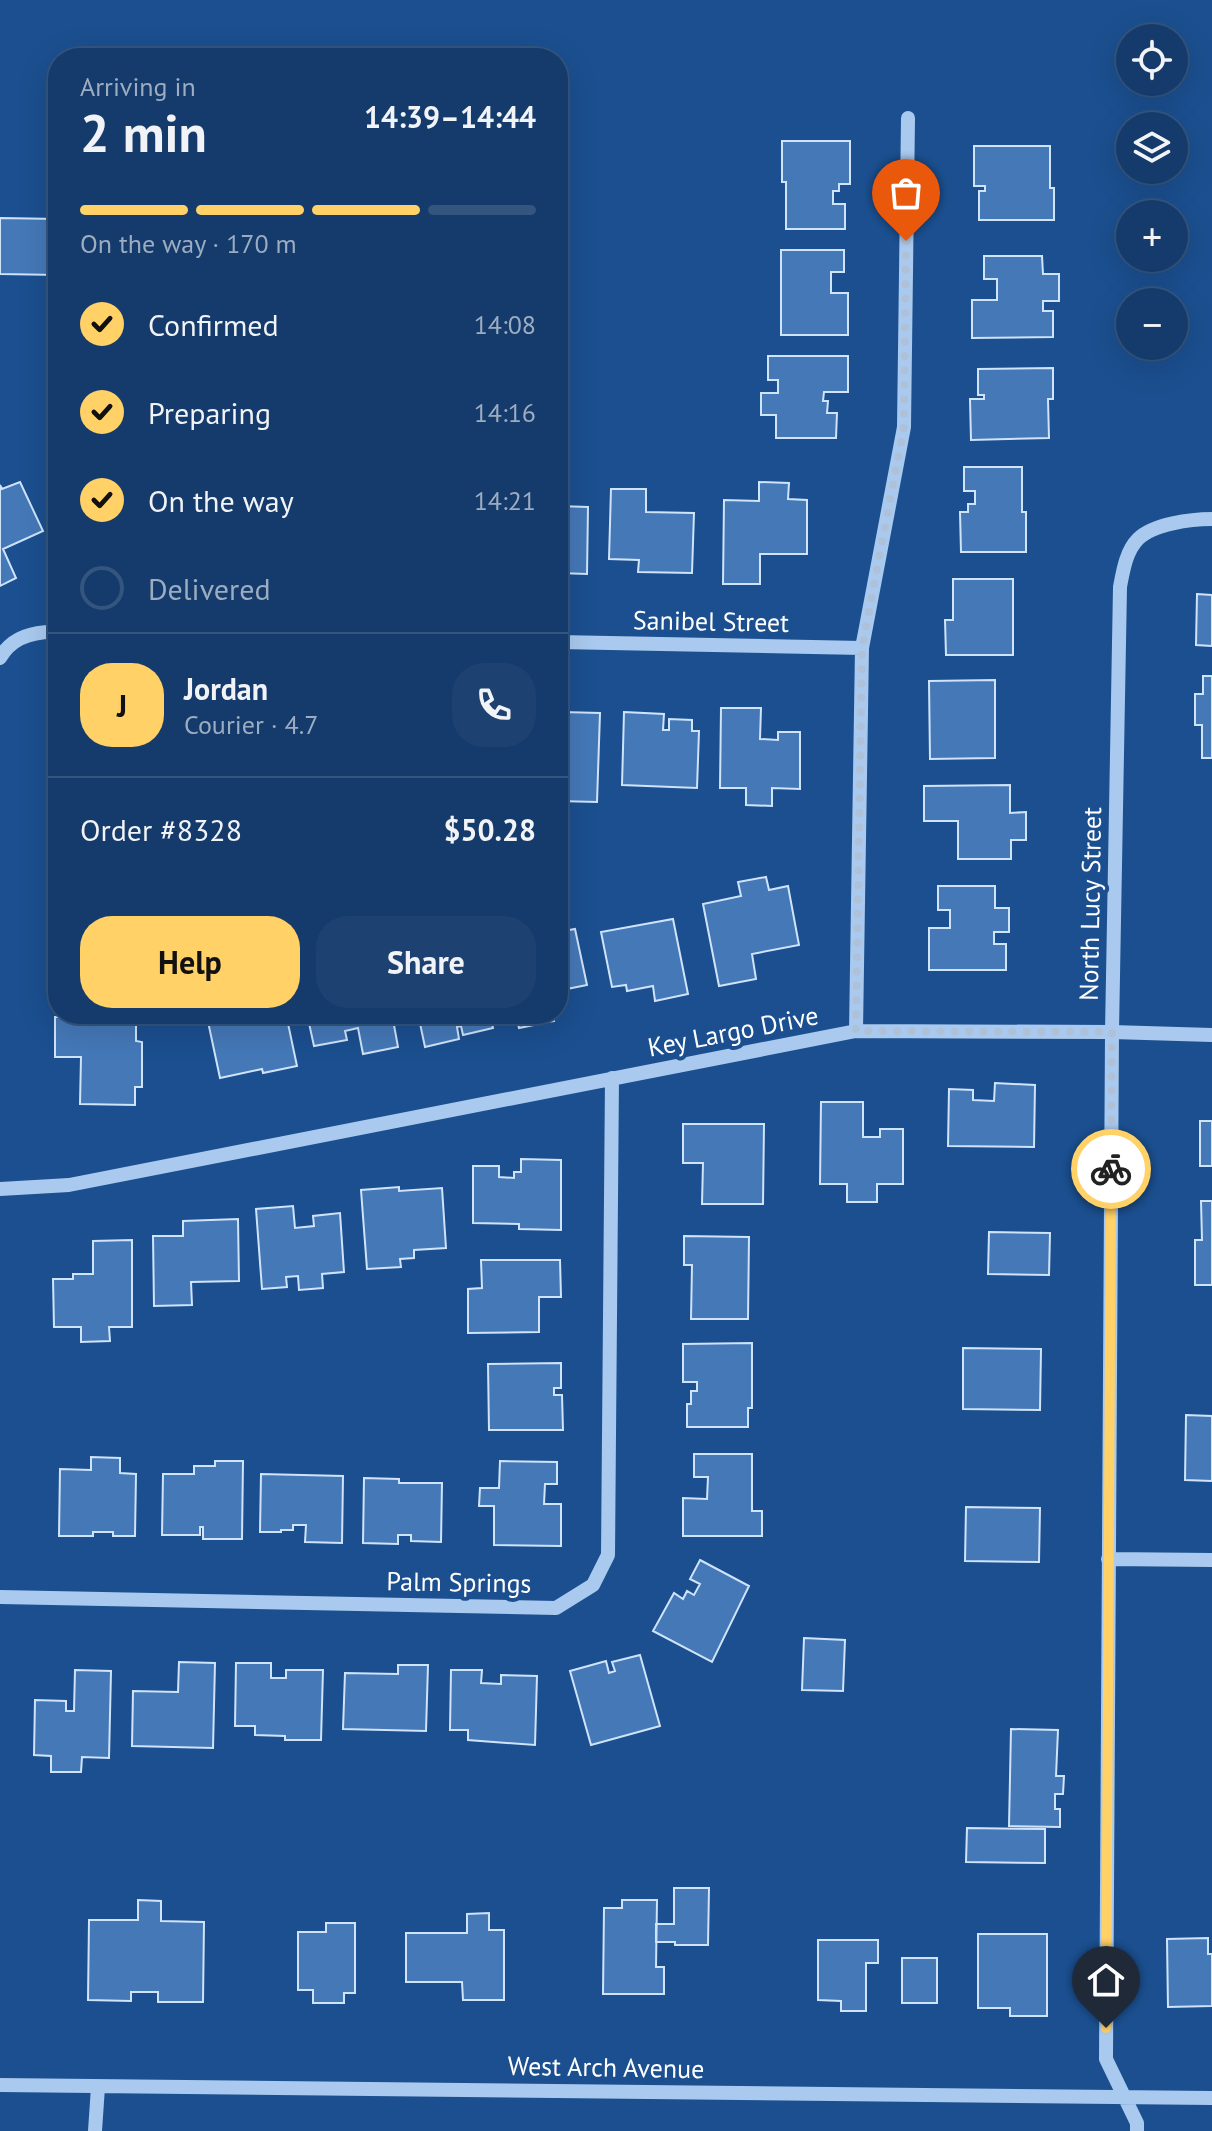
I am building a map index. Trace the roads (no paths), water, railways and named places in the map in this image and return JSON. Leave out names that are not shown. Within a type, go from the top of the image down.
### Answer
[{"type":"street","name":"Key Largo Drive","points":[[0,1189],[69,1185],[856,1031],[862,648],[904,427],[908,118]]},
{"type":"street","name":"North Lucy Street","points":[[1137,2131],[1137,2123],[1106,2059],[1112,1032],[1120,587],[1125,562],[1138,539],[1169,524],[1212,519]]},
{"type":"street","points":[[0,658],[5,649],[33,631],[48,632]]},
{"type":"street","name":"Sanibel Street","points":[[568,642],[862,648]]},
{"type":"street","points":[[856,1031],[1212,1035]]},
{"type":"street","name":"Palm Springs","points":[[0,1597],[556,1608],[593,1585],[608,1555],[612,1078]]},
{"type":"street","points":[[1108,1559],[1212,1560]]},
{"type":"street","name":"West Arch Avenue","points":[[0,2085],[1212,2098]]},
{"type":"street","points":[[95,2131],[98,2087]]}]
